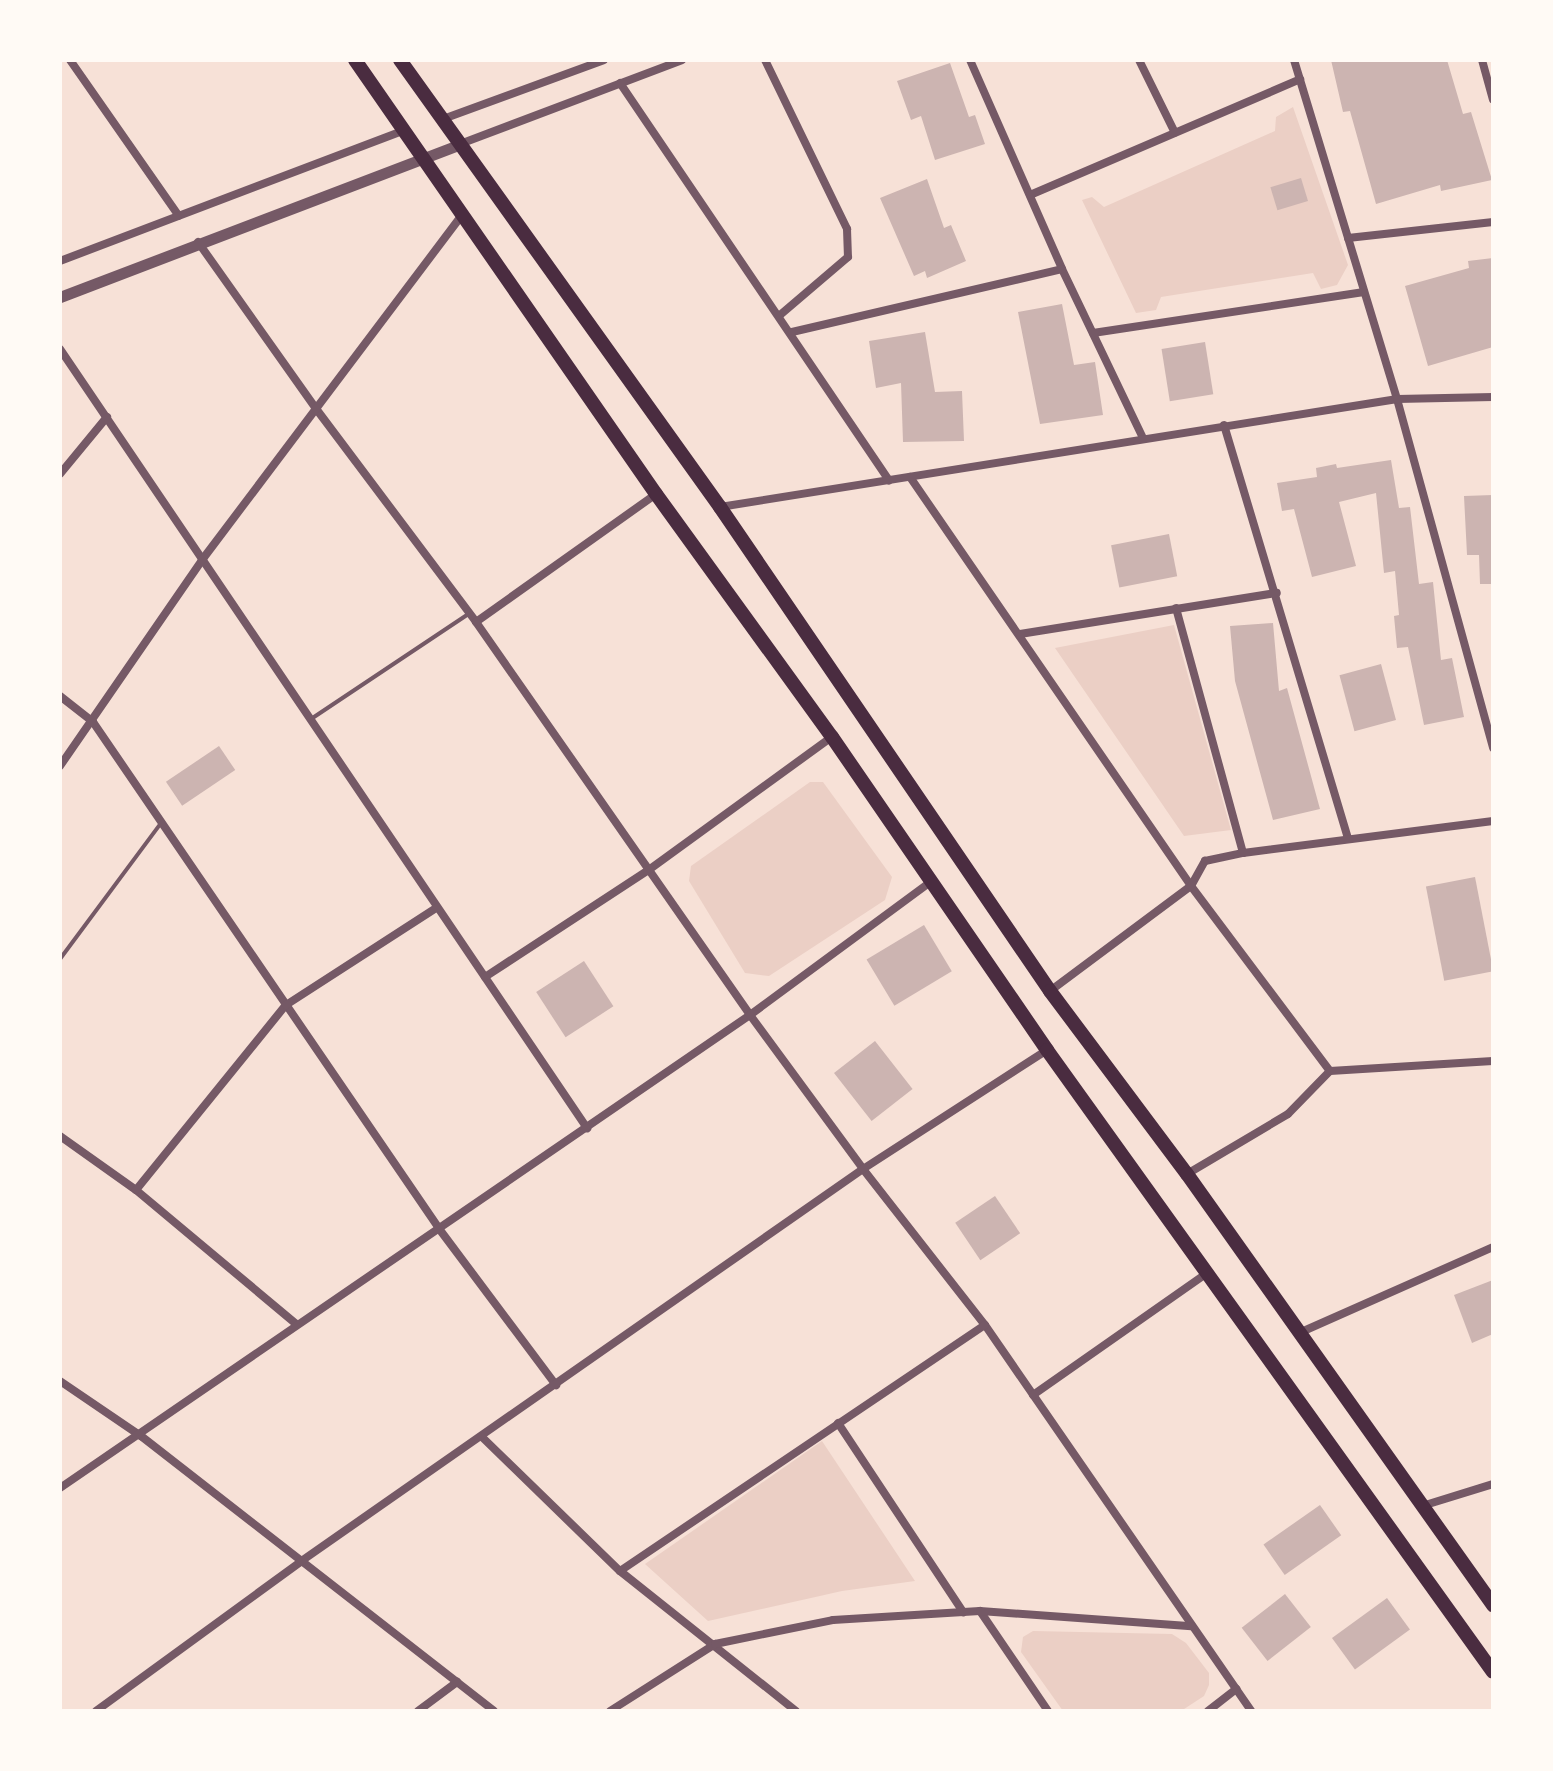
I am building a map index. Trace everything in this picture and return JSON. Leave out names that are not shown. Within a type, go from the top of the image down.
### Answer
[{"type":"highway","points":[[355,60],[656,494],[832,737],[1047,1050],[1493,1672]]},
{"type":"highway","points":[[400,60],[720,507],[1050,991],[1187,1174],[1493,1605]]},
{"type":"street","points":[[70,60],[179,216]]},
{"type":"street","points":[[443,119],[581,64],[604,60]]},
{"type":"street","points":[[60,297],[682,60]]},
{"type":"street","points":[[765,60],[847,229],[848,257],[780,315]]},
{"type":"street","points":[[970,60],[1062,269],[1143,438]]},
{"type":"street","points":[[1139,60],[1175,133]]},
{"type":"street","points":[[1294,60],[1397,399],[1493,748]]},
{"type":"street","points":[[1482,60],[1493,100]]},
{"type":"street","points":[[1030,195],[1300,79]]},
{"type":"street","points":[[620,83],[792,332],[889,480]]},
{"type":"street","points":[[60,261],[403,131]]},
{"type":"street","points":[[60,766],[202,560],[462,215]]},
{"type":"street","points":[[1348,238],[1493,222]]},
{"type":"street","points":[[198,242],[317,410],[470,613],[750,1015],[863,1169],[985,1325],[1251,1711]]},
{"type":"street","points":[[792,332],[1062,269]]},
{"type":"street","points":[[1093,333],[1364,292]]},
{"type":"street","points":[[60,349],[587,1128]]},
{"type":"street","points":[[720,507],[1397,399],[1493,397]]},
{"type":"street","points":[[60,474],[107,417]]},
{"type":"street","points":[[1224,425],[1277,593],[1348,839]]},
{"type":"street","points":[[910,477],[1191,886],[1330,1071]]},
{"type":"street","points":[[476,622],[656,494]]},
{"type":"street","points":[[1020,634],[1277,593]]},
{"type":"street","points":[[1176,608],[1243,853]]},
{"type":"street","points":[[60,696],[93,722],[440,1230],[556,1385]]},
{"type":"street","points":[[485,977],[650,869],[832,737]]},
{"type":"street","points":[[1050,991],[1191,886],[1205,861],[1243,853],[1493,821]]},
{"type":"street","points":[[60,1488],[141,1436],[296,1324],[440,1230],[750,1015],[932,881]]},
{"type":"street","points":[[136,1190],[286,1005],[436,908]]},
{"type":"street","points":[[96,1711],[300,1562],[863,1169],[1047,1050]]},
{"type":"street","points":[[1187,1174],[1288,1114],[1330,1071],[1493,1061]]},
{"type":"street","points":[[60,1136],[136,1190],[296,1324]]},
{"type":"street","points":[[1298,1333],[1493,1247]]},
{"type":"street","points":[[1033,1395],[1207,1273]]},
{"type":"street","points":[[620,1571],[985,1325]]},
{"type":"street","points":[[60,1381],[141,1436],[494,1711]]},
{"type":"street","points":[[838,1423],[963,1612]]},
{"type":"street","points":[[482,1437],[620,1571],[796,1711]]},
{"type":"street","points":[[1422,1506],[1493,1484]]},
{"type":"street","points":[[610,1711],[715,1644],[833,1620],[980,1611],[1191,1626]]},
{"type":"street","points":[[980,1611],[1048,1711]]},
{"type":"street","points":[[418,1711],[457,1682]]},
{"type":"street","points":[[1208,1711],[1236,1689]]},
{"type":"lane","points":[[309,720],[470,613]]},
{"type":"lane","points":[[60,959],[162,822]]},
{"type":"shaded area","points":[[1293,107],[1348,265],[1337,285],[1321,289],[1313,273],[1161,297],[1156,310],[1136,313],[1082,200],[1092,197],[1104,207],[1275,131],[1276,117]]},
{"type":"shaded area","points":[[1174,625],[1231,830],[1184,836],[1055,648]]},
{"type":"shaded area","points":[[810,782],[823,782],[892,877],[885,900],[769,976],[745,973],[689,881],[691,866]]},
{"type":"shaded area","points":[[822,1441],[915,1581],[842,1591],[708,1621],[645,1564]]},
{"type":"shaded area","points":[[1033,1631],[1172,1634],[1186,1643],[1209,1673],[1209,1685],[1204,1696],[1181,1711],[1063,1711],[1021,1652],[1023,1637]]},
{"type":"building","points":[[1331,60],[1447,60],[1463,114],[1471,112],[1492,180],[1441,191],[1440,185],[1376,204],[1350,111],[1343,112]]},
{"type":"building","points":[[950,63],[969,117],[975,115],[985,144],[935,160],[921,116],[911,120],[897,81]]},
{"type":"building","points":[[1301,178],[1308,201],[1277,210],[1270,187]]},
{"type":"building","points":[[927,179],[944,228],[951,225],[966,261],[927,278],[925,271],[914,276],[880,198]]},
{"type":"building","points":[[1493,258],[1493,347],[1428,366],[1405,286],[1469,268],[1468,261]]},
{"type":"building","points":[[1062,304],[1074,365],[1095,362],[1103,415],[1040,424],[1018,312]]},
{"type":"building","points":[[925,332],[935,392],[962,391],[964,441],[903,442],[901,383],[876,388],[869,341]]},
{"type":"building","points":[[1205,342],[1213,394],[1170,401],[1162,349]]},
{"type":"building","points":[[1391,460],[1399,508],[1410,507],[1419,584],[1433,582],[1441,660],[1452,658],[1464,717],[1424,725],[1408,647],[1397,648],[1394,616],[1399,615],[1395,571],[1384,573],[1376,493],[1339,502],[1356,566],[1312,577],[1294,509],[1282,511],[1277,483],[1317,477],[1316,468]]},
{"type":"building","points":[[1493,495],[1493,584],[1480,584],[1479,555],[1467,555],[1464,496]]},
{"type":"building","points":[[1169,534],[1177,576],[1119,587],[1111,545]]},
{"type":"building","points":[[1273,623],[1279,691],[1287,688],[1320,809],[1273,820],[1235,681],[1230,626]]},
{"type":"building","points":[[1381,664],[1396,720],[1354,731],[1339,675]]},
{"type":"building","points":[[219,746],[235,770],[182,806],[166,782]]},
{"type":"building","points":[[1475,877],[1493,971],[1444,981],[1426,887]]},
{"type":"building","points":[[924,925],[952,971],[894,1006],[867,960]]},
{"type":"building","points":[[584,961],[613,1006],[566,1037],[536,992]]},
{"type":"building","points":[[875,1041],[913,1089],[872,1121],[834,1073]]},
{"type":"building","points":[[995,1196],[1020,1233],[980,1260],[955,1223]]},
{"type":"building","points":[[1493,1280],[1493,1334],[1472,1343],[1454,1295]]},
{"type":"building","points":[[1320,1505],[1341,1535],[1285,1575],[1263,1545]]},
{"type":"building","points":[[1285,1594],[1311,1627],[1268,1661],[1242,1628]]},
{"type":"building","points":[[1387,1598],[1410,1630],[1355,1670],[1332,1638]]}]
